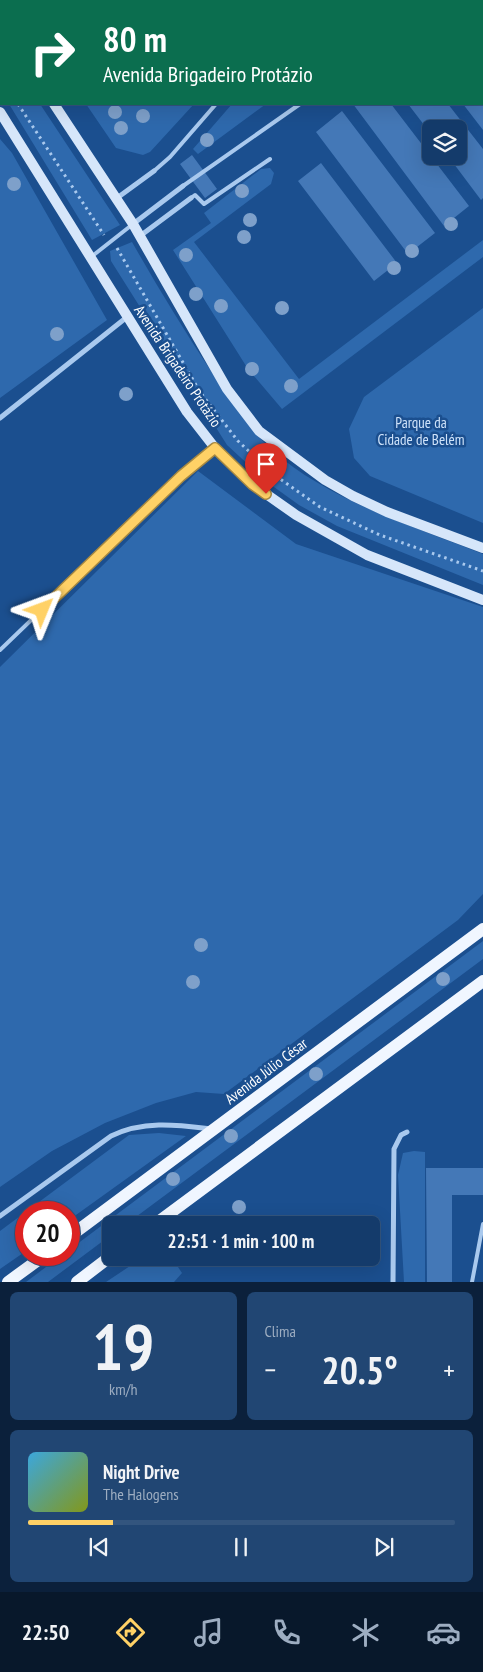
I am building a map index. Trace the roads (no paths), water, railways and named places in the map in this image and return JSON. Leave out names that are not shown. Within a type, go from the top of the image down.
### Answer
[{"type":"main road","name":"Avenida Brigadeiro Protázio","points":[[55,105],[140,236],[227,389],[259,431],[325,480],[354,496],[386,512],[483,548]]},
{"type":"main road","name":"Avenida Brigadeiro Protázio","points":[[0,112],[187,412],[215,448],[252,484],[296,515],[367,555],[483,600]]},
{"type":"main road","name":"Avenida Júlio César","points":[[80,1229],[483,929]]},
{"type":"main road","points":[[166,1216],[483,980]]},
{"type":"main road","points":[[77,1282],[102,1263]]},
{"type":"main road","points":[[8,1282],[30,1266]]},
{"type":"street","points":[[116,198],[154,171]]},
{"type":"street","points":[[132,224],[182,186]]},
{"type":"street","points":[[140,236],[191,198]]},
{"type":"street","points":[[0,418],[127,317]]},
{"type":"street","points":[[0,1216],[112,1136],[123,1131],[156,1125],[215,1129]]},
{"type":"street","points":[[393,1282],[394,1149],[401,1136],[407,1132]]},
{"type":"lane","points":[[154,171],[170,157],[215,105]]},
{"type":"lane","points":[[182,186],[299,105]]},
{"type":"lane","points":[[191,198],[195,195],[204,204],[270,159]]},
{"type":"lane","points":[[90,258],[132,224]]},
{"type":"lane","points":[[0,650],[181,476],[215,448]]},
{"type":"lane","points":[[472,1282],[483,1224]]},
{"type":"park label","name":"Parque da Cidade de Belém","points":[[421,430]]}]
